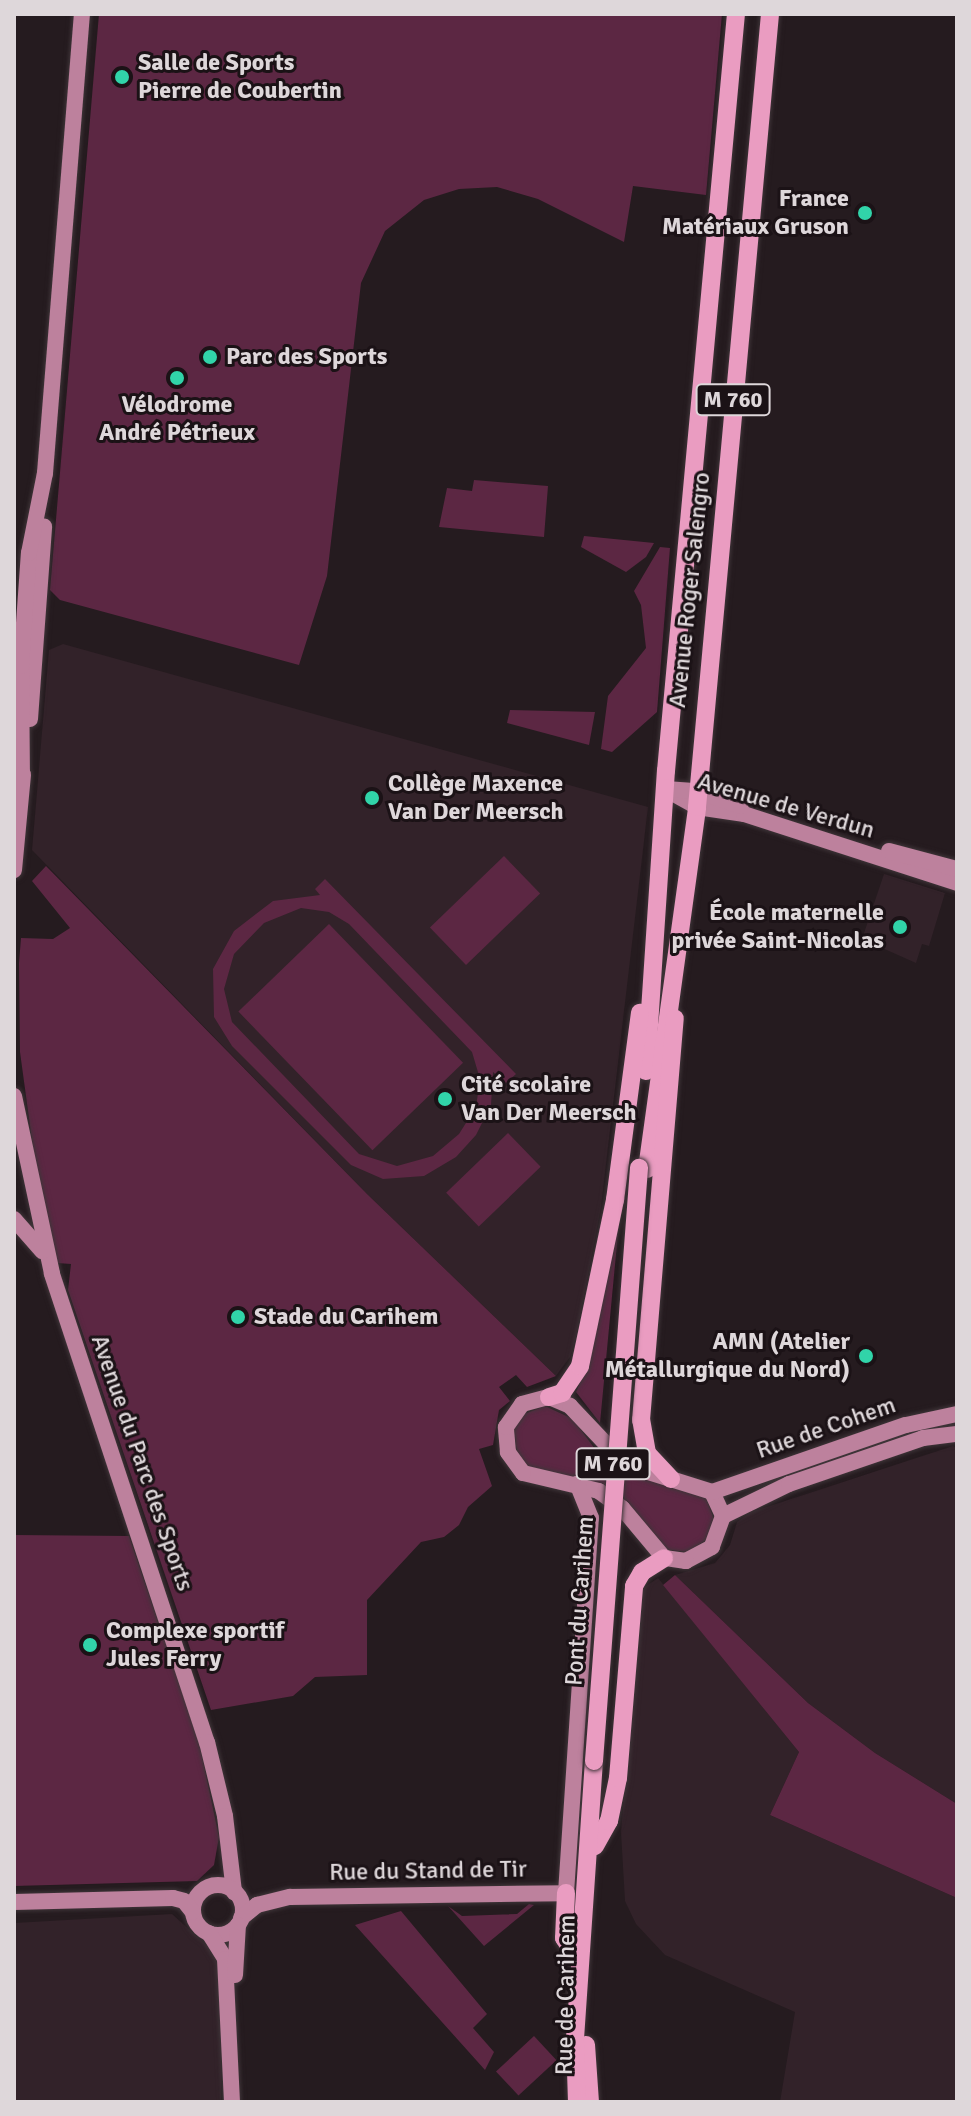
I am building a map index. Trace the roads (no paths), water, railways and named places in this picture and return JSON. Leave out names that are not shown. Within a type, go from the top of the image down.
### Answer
[{"type":"main road","name":"Avenue Roger Salengro","points":[[643,1169],[653,951],[665,789],[736,14]]},
{"type":"main road","name":"Avenue Roger Salengro","points":[[643,1169],[697,799],[770,14]]},
{"type":"main road","points":[[549,1397],[562,1393],[580,1366],[615,1200],[634,1047],[653,951]]},
{"type":"main road","points":[[671,1479],[647,1453],[641,1420],[667,1131],[677,952]]},
{"type":"main road","name":"Pont du Carihem","points":[[580,1892],[595,1846],[598,1761],[643,1169]]},
{"type":"main road","points":[[595,1846],[609,1821],[618,1778],[634,1586],[642,1572],[664,1558]]},
{"type":"main road","name":"Pont du Carihem","points":[[580,1892],[598,1761]]},
{"type":"main road","name":"Rue de Carihem","points":[[577,2102],[580,1962],[564,1938],[580,1892]]},
{"type":"main road","name":"Rue de Carihem","points":[[580,1892],[590,2102]]},
{"type":"street","points":[[14,870],[39,616],[45,473],[82,14]]},
{"type":"street","name":"Avenue de Verdun","points":[[665,789],[957,883]]},
{"type":"street","name":"Avenue de Verdun","points":[[697,799],[957,869]]},
{"type":"street","name":"Avenue du Parc des Sports","points":[[14,1096],[52,1274],[182,1656],[221,1795],[235,1892]]},
{"type":"street","points":[[14,1219],[35,1239],[52,1274]]},
{"type":"street","points":[[549,1397],[570,1406],[626,1465],[671,1479],[712,1492],[723,1516],[720,1532],[705,1553],[686,1561],[664,1558],[612,1499],[577,1484],[528,1476],[508,1452],[505,1435],[514,1413],[532,1399],[549,1397]]},
{"type":"street","name":"Rue de Cohem","points":[[712,1492],[921,1430],[957,1414]]},
{"type":"street","name":"Rue de Cohem","points":[[921,1430],[957,1434]]},
{"type":"street","name":"Rue de Cohem","points":[[723,1516],[768,1492],[879,1443]]},
{"type":"street","name":"Rue de Carihem","points":[[577,1484],[591,1518],[580,1892]]},
{"type":"street","points":[[193,1912],[205,1889],[220,1886],[235,1892],[240,1921],[231,2024]]},
{"type":"street","name":"Rue du Stand de Tir","points":[[235,1892],[290,1897],[580,1892]]},
{"type":"street","name":"Rue du Stand de Tir","points":[[240,1921],[257,1905],[290,1897]]},
{"type":"street","points":[[14,1902],[173,1898],[184,1901],[225,1959],[231,2024],[232,2102]]},
{"type":"street","points":[[209,1933],[223,1935],[240,1921]]},
{"type":"place","name":"Salle de Sports Pierre de Coubertin","points":[[122,77]]},
{"type":"place","name":"France Matériaux Gruson","points":[[865,213]]},
{"type":"place","name":"Parc des Sports","points":[[210,357]]},
{"type":"place","name":"Vélodrome André Pétrieux","points":[[177,378]]},
{"type":"place","name":"Collège Maxence Van Der Meersch","points":[[372,798]]},
{"type":"place","name":"École maternelle privée Saint-Nicolas","points":[[900,927]]},
{"type":"place","name":"Cité scolaire Van Der Meersch","points":[[445,1099]]},
{"type":"place","name":"Stade du Carihem","points":[[238,1317]]},
{"type":"place","name":"AMN (Atelier Métallurgique du Nord)","points":[[866,1356]]},
{"type":"place","name":"Complexe sportif Jules Ferry","points":[[90,1645]]}]
